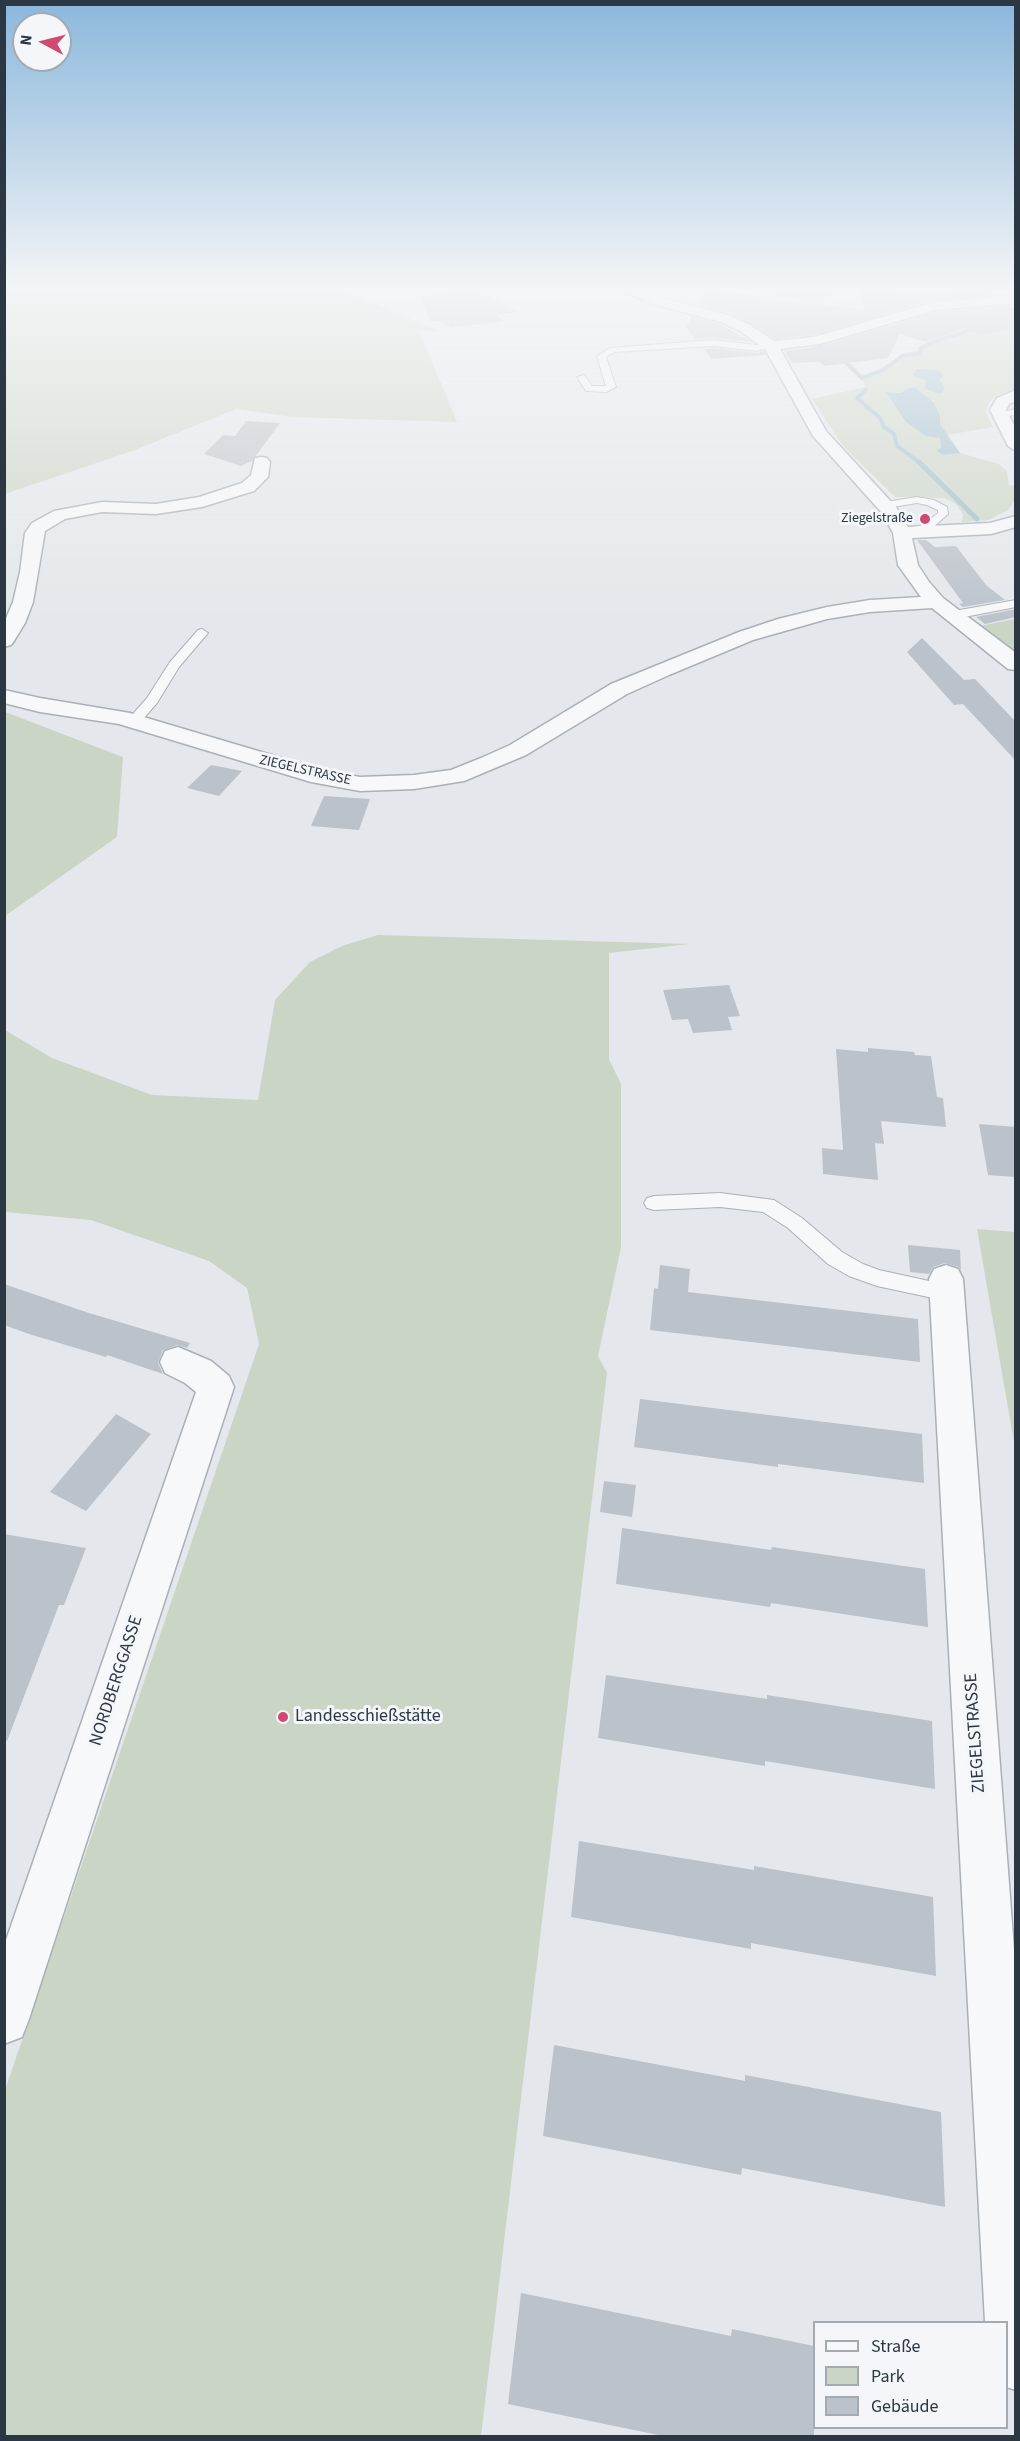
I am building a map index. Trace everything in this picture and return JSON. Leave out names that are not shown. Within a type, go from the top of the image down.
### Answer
[{"type":"street","points":[[801,400],[819,433],[886,505],[902,533],[908,564],[922,586],[945,609],[1016,664]]},
{"type":"street","points":[[1005,400],[999,406],[1009,421],[1016,446]]},
{"type":"street","points":[[4,640],[15,623],[23,602],[30,572],[34,533],[38,527],[60,515],[102,507],[156,509],[202,502],[248,487],[259,477],[261,462]]},
{"type":"street","points":[[902,533],[991,528],[1016,521]]},
{"type":"street","name":"ZIEGELSTRASSE","points":[[4,696],[133,722],[319,777],[360,784],[414,782],[456,776],[489,763],[518,750],[619,689],[661,669],[785,623],[827,613],[893,604],[945,609]]},
{"type":"street","name":"ZIEGELSTRASSE","points":[[947,1286],[1010,2188],[1016,2362]]},
{"type":"street","name":"NORDBERGGASSE","points":[[4,2019],[216,1387],[198,1372],[178,1362]]},
{"type":"lane","points":[[886,505],[917,500],[930,502],[943,509],[943,514],[926,528],[902,533]]},
{"type":"lane","points":[[945,609],[1016,603]]},
{"type":"lane","points":[[133,722],[152,700],[174,665],[202,633]]},
{"type":"lane","points":[[654,1203],[720,1200],[767,1205],[795,1223],[835,1258],[856,1270],[877,1278],[947,1286]]},
{"type":"green space","points":[[5,400],[448,400],[457,422],[292,417],[236,409],[135,450],[5,494]]},
{"type":"green space","points":[[813,400],[900,400],[940,438],[941,447],[936,451],[943,455],[960,453],[999,464],[1007,471],[1009,485],[1015,486],[1015,500],[1008,510],[988,520],[962,522],[963,514],[956,504],[945,498],[895,497],[842,445]]},
{"type":"green space","points":[[913,400],[992,400],[986,412],[993,427],[947,435],[940,424],[940,416]]},
{"type":"green space","points":[[1015,619],[1015,654],[980,626]]},
{"type":"green space","points":[[5,712],[123,757],[117,837],[5,916]]},
{"type":"green space","points":[[378,935],[690,944],[609,953],[609,1059],[621,1084],[621,1247],[598,1356],[607,1373],[481,2436],[5,2436],[5,2090],[259,1344],[247,1288],[209,1261],[91,1220],[5,1212],[5,1030],[52,1058],[152,1095],[258,1100],[275,1000],[310,962],[342,946]]},
{"type":"green space","points":[[977,1229],[1015,1232],[1015,1448]]},
{"type":"water","points":[[891,400],[930,400],[940,416],[940,424],[960,453],[943,455],[936,451],[941,447],[940,438],[926,436],[906,422]]},
{"type":"building","points":[[246,421],[280,423],[252,461],[241,466],[204,454],[223,435],[235,436]]},
{"type":"building","points":[[917,540],[926,540],[935,547],[956,546],[986,585],[1005,600],[963,607],[959,604],[963,603]]},
{"type":"building","points":[[1016,609],[1016,617],[985,624],[976,617]]},
{"type":"building","points":[[922,638],[964,680],[975,679],[1016,722],[1016,761],[963,704],[954,705],[907,652]]},
{"type":"building","points":[[211,765],[242,771],[219,796],[187,788]]},
{"type":"building","points":[[324,796],[370,799],[359,830],[311,826]]},
{"type":"building","points":[[729,985],[740,1016],[728,1017],[732,1030],[693,1033],[688,1019],[672,1020],[663,990]]},
{"type":"building","points":[[868,1048],[914,1052],[915,1055],[931,1056],[937,1097],[943,1098],[946,1127],[881,1121],[884,1144],[875,1143],[878,1180],[823,1174],[822,1148],[843,1150],[836,1049],[868,1052]]},
{"type":"building","points":[[979,1124],[1016,1127],[1016,1177],[988,1175]]},
{"type":"building","points":[[908,1245],[960,1250],[961,1271],[959,1267],[945,1263],[933,1267],[929,1274],[910,1272]]},
{"type":"building","points":[[660,1265],[690,1269],[688,1292],[918,1319],[920,1362],[650,1330],[654,1288],[658,1289]]},
{"type":"building","points":[[4,1284],[89,1313],[190,1343],[187,1348],[177,1345],[163,1350],[158,1363],[163,1374],[107,1355],[106,1357],[29,1334],[4,1325]]},
{"type":"building","points":[[640,1399],[922,1434],[924,1483],[778,1464],[778,1467],[634,1447]]},
{"type":"building","points":[[116,1414],[151,1434],[86,1511],[50,1492]]},
{"type":"building","points":[[604,1481],[636,1485],[632,1517],[600,1512]]},
{"type":"building","points":[[622,1528],[771,1550],[772,1547],[925,1569],[928,1627],[771,1603],[770,1607],[616,1584]]},
{"type":"building","points":[[4,1534],[86,1548],[64,1605],[59,1605],[7,1741],[4,1740]]},
{"type":"building","points":[[606,1675],[767,1699],[767,1695],[932,1721],[935,1789],[765,1761],[765,1766],[598,1738]]},
{"type":"building","points":[[579,1841],[754,1870],[754,1866],[933,1897],[936,1976],[751,1943],[751,1949],[571,1917]]},
{"type":"building","points":[[554,2045],[745,2081],[745,2075],[941,2112],[945,2207],[742,2168],[741,2175],[543,2136]]},
{"type":"building","points":[[521,2293],[731,2336],[732,2329],[813,2346],[814,2436],[663,2436],[508,2404]]},
{"type":"waterway","points":[[859,400],[880,418],[884,427],[894,434],[897,446],[920,463]]},
{"type":"waterway","points":[[919,462],[977,519]]},
{"type":"place","name":"Ziegelstraße","points":[[925,519]]},
{"type":"place","name":"Landesschießstätte","points":[[283,1717]]}]
